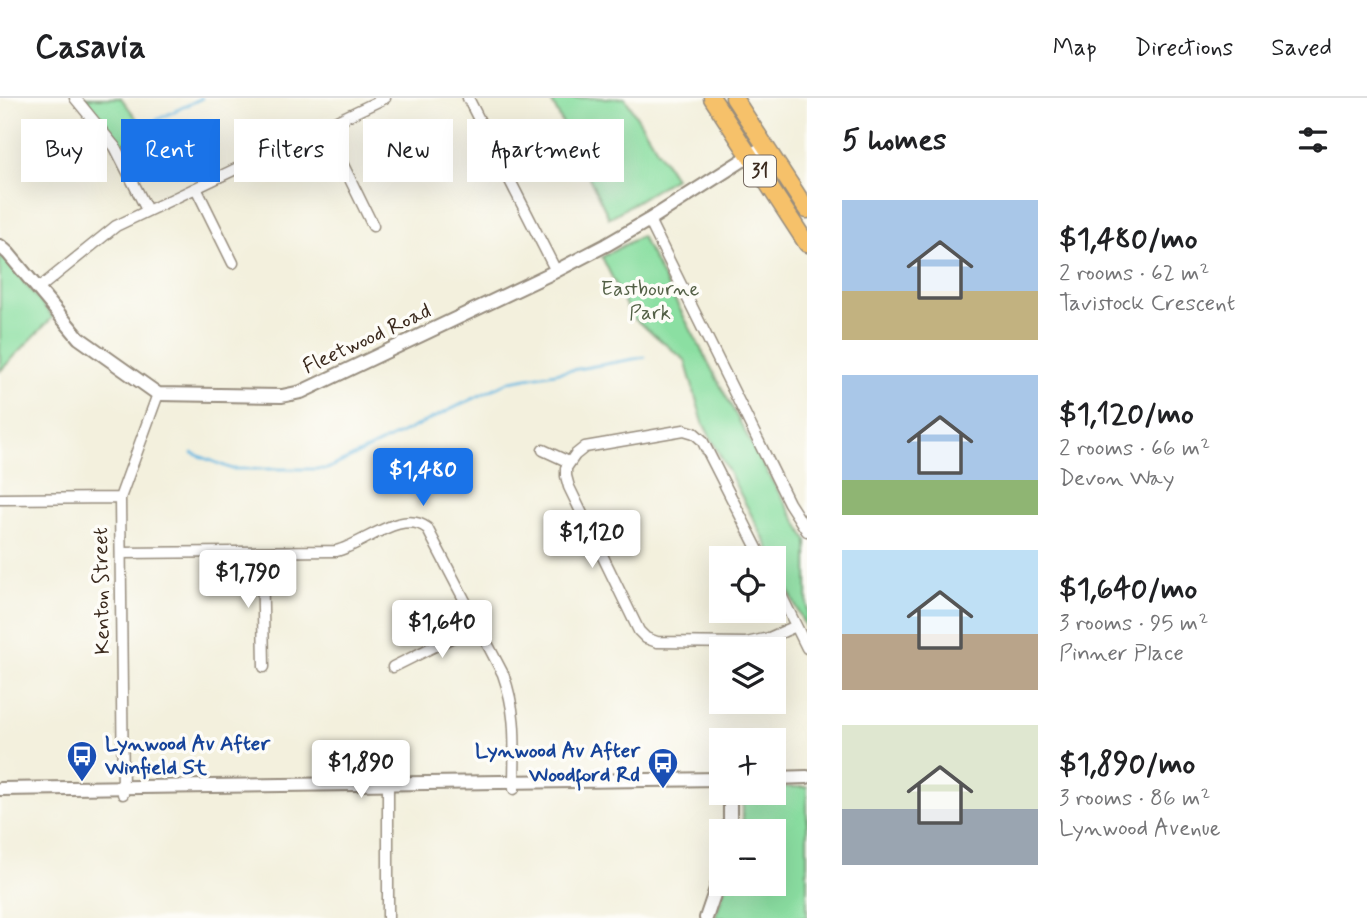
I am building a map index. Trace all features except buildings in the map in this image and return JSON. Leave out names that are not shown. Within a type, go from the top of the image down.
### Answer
[{"type":"main road","name":"31","points":[[712,98],[807,244]]},
{"type":"main road","name":"31","points":[[734,98],[807,210]]},
{"type":"street","points":[[75,98],[115,147],[147,210]]},
{"type":"street","points":[[340,119],[386,98]]},
{"type":"street","points":[[468,98],[556,271]]},
{"type":"street","name":"Fleetwood Road","points":[[158,394],[282,396],[301,391],[556,271],[649,220],[765,146]]},
{"type":"street","points":[[38,289],[113,228],[234,170]]},
{"type":"street","points":[[349,177],[373,226]]},
{"type":"street","points":[[196,188],[233,263]]},
{"type":"street","points":[[649,220],[789,503],[807,530]]},
{"type":"street","points":[[0,247],[8,253],[79,338],[158,394]]},
{"type":"street","name":"Kenton Street","points":[[123,790],[120,498],[158,394]]},
{"type":"street","points":[[756,546],[702,440],[694,433],[684,430],[585,447],[569,462],[566,476],[569,487],[639,631],[646,638],[657,642],[746,643],[769,638],[796,626]]},
{"type":"street","points":[[543,450],[569,462]]},
{"type":"street","points":[[0,499],[120,498]]},
{"type":"street","points":[[121,553],[336,551],[401,522],[421,524],[426,528],[503,674],[511,696],[514,713],[514,785]]},
{"type":"street","points":[[262,552],[264,667]]},
{"type":"street","points":[[786,606],[807,648]]},
{"type":"street","points":[[393,667],[477,625]]},
{"type":"street","points":[[786,778],[807,777]]},
{"type":"street","points":[[0,789],[388,787],[709,779]]},
{"type":"street","points":[[514,785],[709,786]]},
{"type":"street","points":[[786,786],[807,785]]},
{"type":"street","points":[[388,787],[388,918]]},
{"type":"street","points":[[0,797],[123,790]]},
{"type":"street","points":[[706,918],[714,896]]},
{"type":"green space","points":[[85,98],[121,98],[137,119],[121,119],[120,145],[107,128],[107,119],[101,119]]},
{"type":"green space","points":[[550,98],[625,98],[675,178],[609,218],[591,182],[624,182],[624,119],[560,119]]},
{"type":"green space","name":"Eastbourne Park","points":[[641,236],[761,462],[807,540],[807,631],[786,585],[786,546],[768,546],[703,423],[685,360],[631,316],[602,257]]},
{"type":"green space","points":[[0,253],[53,317],[0,371]]},
{"type":"green space","points":[[786,787],[807,787],[807,918],[715,918],[722,896],[786,896],[786,819],[743,819],[743,805],[786,805]]},
{"type":"waterway","points":[[158,119],[202,98]]},
{"type":"waterway","points":[[192,453],[232,469],[327,469],[510,381],[645,357]]},
{"type":"place","name":"Lynwood Av After Winfield St","points":[[82,783]]},
{"type":"place","name":"Lynwood Av After Woodford Rd","points":[[663,790]]}]
